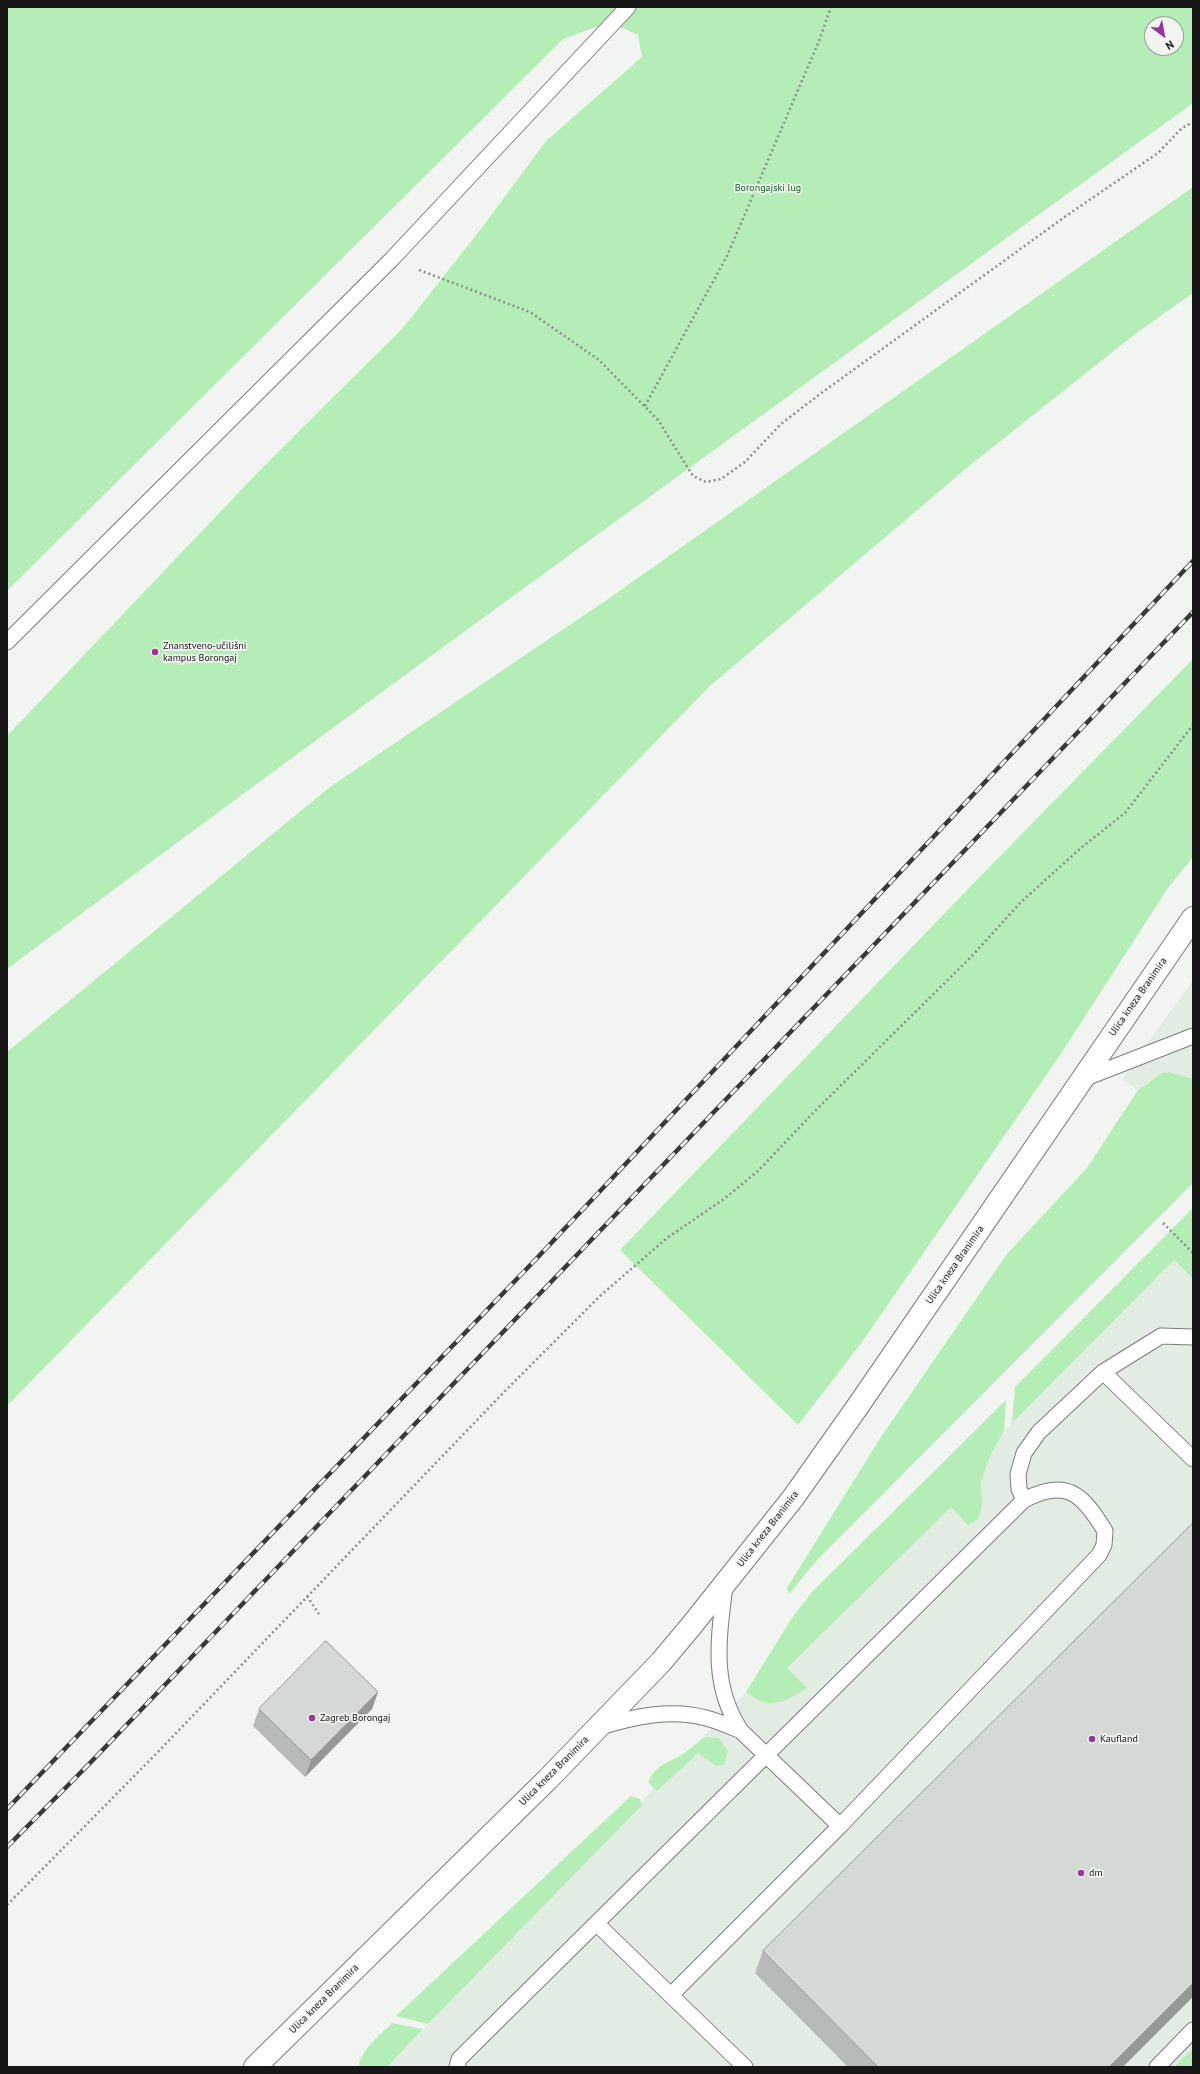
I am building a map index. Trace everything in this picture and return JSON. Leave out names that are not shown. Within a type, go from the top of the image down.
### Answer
[{"type":"main road","name":"Ulica kneza Branimira","points":[[255,2067],[548,1779],[661,1662],[725,1585],[793,1498],[858,1406],[1026,1162],[1080,1080],[1193,918]]},
{"type":"lane","points":[[7,642],[392,259],[628,7]]},
{"type":"lane","points":[[1080,1080],[1193,1036]]},
{"type":"lane","points":[[1024,1500],[1019,1489],[1018,1474],[1024,1453],[1039,1432],[1103,1372],[1161,1336],[1193,1336]]},
{"type":"lane","points":[[1103,1372],[1193,1459]]},
{"type":"lane","points":[[458,2067],[459,2059],[767,1756],[1024,1500],[1037,1493],[1055,1489],[1068,1490],[1082,1501],[1105,1531],[1104,1544],[1099,1555],[840,1826],[671,1994]]},
{"type":"lane","points":[[725,1585],[719,1643],[719,1674],[724,1700],[732,1717],[741,1730],[840,1826]]},
{"type":"lane","points":[[597,1728],[628,1718],[655,1714],[681,1714],[705,1718],[741,1730]]},
{"type":"lane","points":[[597,1924],[745,2067]]},
{"type":"lane","points":[[1157,2067],[1193,2030]]},
{"type":"path","points":[[645,406],[727,256],[819,42],[831,7]]},
{"type":"path","points":[[392,259],[530,312],[599,360],[658,420],[693,476],[706,482],[721,479],[745,462],[781,424],[820,394],[1041,234],[1158,153],[1182,128],[1193,122]]},
{"type":"path","points":[[7,1904],[154,1756],[505,1391],[600,1296],[667,1238],[724,1199],[758,1171],[814,1112],[970,958],[1021,902],[1082,847],[1125,813],[1193,725]]},
{"type":"path","points":[[1163,1223],[1193,1253]]},
{"type":"path","points":[[307,1596],[319,1614]]},
{"type":"shaded area","points":[[1193,980],[1193,1079],[1169,1072],[1149,1081],[1138,1090],[1122,1079]]},
{"type":"shaded area","points":[[1174,1260],[1193,1279],[1193,2048],[1174,2067],[387,2067],[746,1692],[841,1590],[1004,1431]]},
{"type":"green space","name":"Borongajski lug","points":[[7,7],[1193,7],[1193,103],[450,642],[154,859],[7,969],[7,736],[263,467],[403,328],[484,225],[546,141],[642,57],[638,35],[610,22],[563,39],[7,591]]},
{"type":"green space","points":[[1193,187],[1193,293],[1135,334],[969,466],[710,686],[7,1406],[7,1052],[330,787],[608,599]]},
{"type":"green space","points":[[1193,659],[1193,857],[1168,888],[1058,1058],[862,1342],[798,1425],[620,1250],[969,888]]},
{"type":"green space","points":[[1169,1072],[1193,1079],[1193,1183],[818,1559],[789,1594],[787,1588],[879,1440],[1007,1254],[1087,1168],[1138,1090],[1162,1073]]},
{"type":"green space","points":[[1193,1208],[1193,1279],[1174,1260],[1012,1423],[1015,1387]]},
{"type":"green space","points":[[1006,1400],[1004,1431],[990,1456],[981,1482],[982,1507],[978,1519],[968,1525],[951,1507],[787,1668],[807,1688],[786,1700],[774,1703],[761,1701],[746,1692],[792,1618],[812,1592]]},
{"type":"green space","points":[[706,1737],[719,1738],[728,1751],[724,1765],[716,1766],[698,1753],[657,1791],[648,1782],[656,1770],[680,1756]]},
{"type":"green space","points":[[631,1796],[640,1799],[642,1805],[428,2024],[396,2016]]},
{"type":"green space","points":[[392,2023],[423,2029],[387,2067],[359,2067],[362,2056],[366,2050]]},
{"type":"green space","points":[[1193,2048],[1193,2067],[1174,2067]]},
{"type":"building","name":"Kaufland","points":[[1193,1523],[1193,1983],[1109,2067],[878,2067],[763,1951]]},
{"type":"building","name":"Zagreb Borongaj","points":[[326,1641],[378,1692],[311,1760],[259,1709]]},
{"type":"railway","points":[[7,1809],[538,1257],[1193,561]]},
{"type":"railway","points":[[7,1847],[91,1762],[1193,612]]},
{"type":"place","name":"Znanstveno-učilišni kampus Borongaj","points":[[155,652]]},
{"type":"place","name":"Zagreb Borongaj","points":[[312,1718]]},
{"type":"place","name":"Kaufland","points":[[1092,1739]]},
{"type":"place","name":"dm","points":[[1081,1873]]}]
